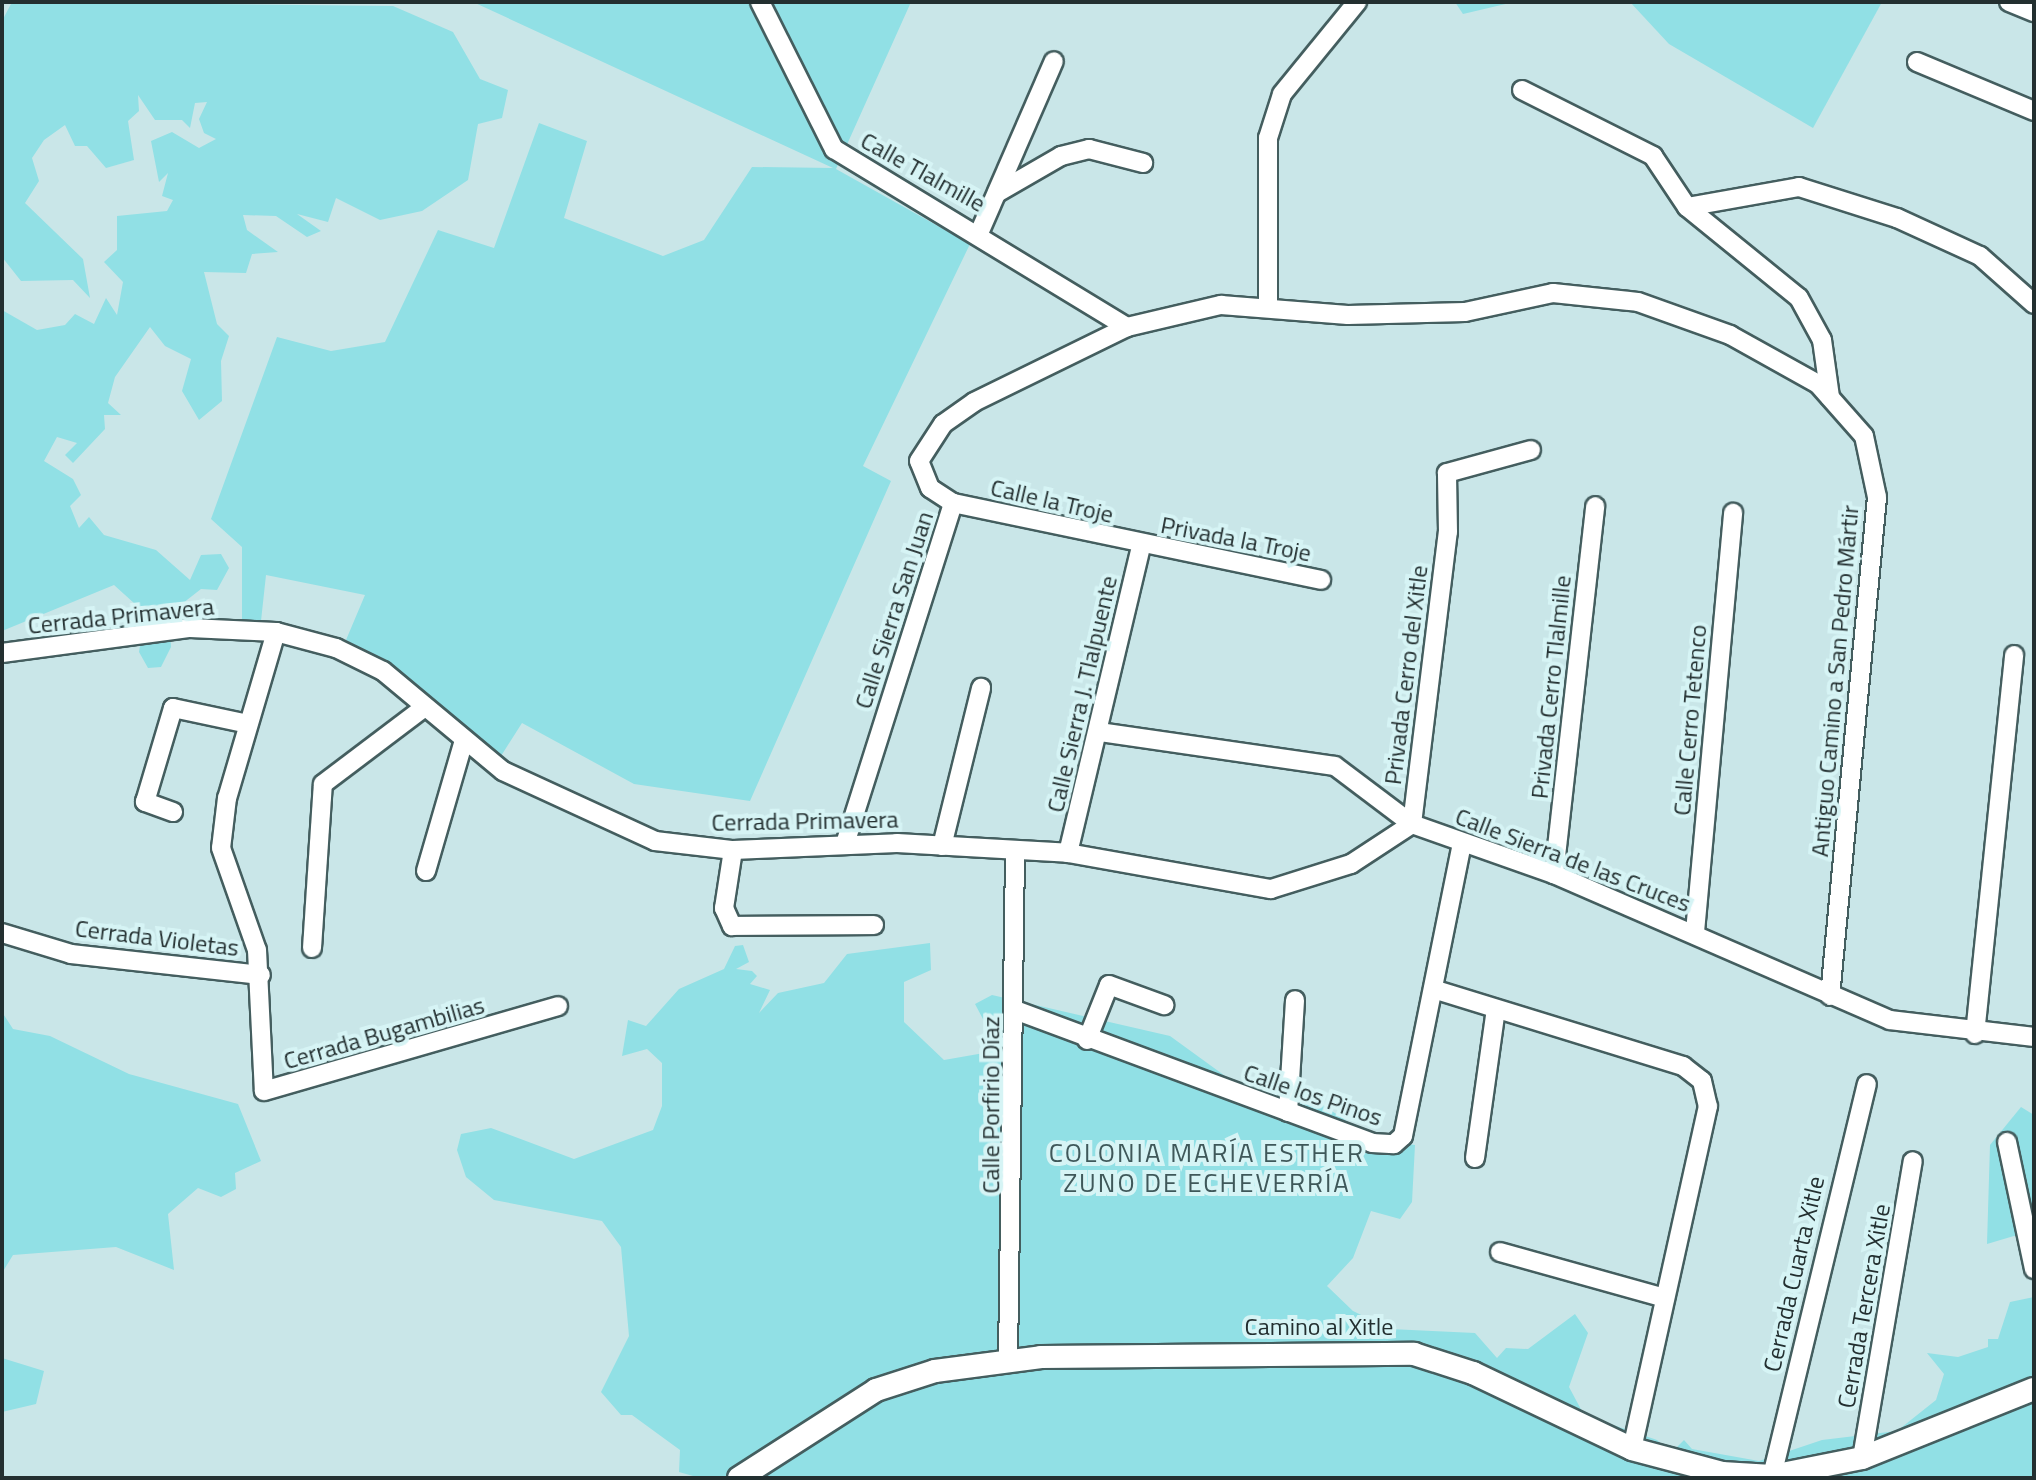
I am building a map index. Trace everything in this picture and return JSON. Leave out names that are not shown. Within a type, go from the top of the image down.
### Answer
[{"type":"street","name":"Calle Tlalmille","points":[[760,2],[834,149],[980,231],[1127,327]]},
{"type":"street","points":[[1268,306],[1268,138],[1282,94],[1357,2]]},
{"type":"street","points":[[2009,2],[2034,12]]},
{"type":"street","points":[[980,231],[1054,61]]},
{"type":"street","points":[[1917,62],[2034,111]]},
{"type":"street","points":[[1522,90],[1653,156],[1687,207],[1799,298],[1822,340],[1830,397]]},
{"type":"street","points":[[997,193],[1061,156],[1089,149],[1143,163]]},
{"type":"street","points":[[1687,207],[1799,187],[1897,218],[1980,256],[2034,304]]},
{"type":"street","name":"Antiguo Camino a San Pedro Mártir","points":[[1127,327],[1221,305],[1268,306],[1348,315],[1465,312],[1553,293],[1638,302],[1730,335],[1830,397],[1864,436],[1877,497],[1830,996]]},
{"type":"street","name":"Calle Sierra San Juan","points":[[845,844],[953,503],[930,488],[919,461],[943,424],[1127,327]]},
{"type":"street","name":"Privada Cerro del Xitle","points":[[1412,824],[1448,532],[1447,473],[1531,450]]},
{"type":"street","name":"Calle la Troje","points":[[953,503],[1141,546]]},
{"type":"street","name":"Privada Cerro Tlalmille","points":[[1554,874],[1595,506]]},
{"type":"street","name":"Calle Cerro Tetenco","points":[[1695,932],[1733,513]]},
{"type":"street","name":"Privada la Troje","points":[[1141,546],[1321,580]]},
{"type":"street","name":"Calle Sierra J. Tlalpuente","points":[[1068,853],[1141,546]]},
{"type":"street","name":"Cerrada Primavera","points":[[2,653],[190,628],[276,632],[336,648],[383,671],[421,710],[503,771],[655,841],[733,850],[845,844],[1068,853],[1271,889],[1351,864],[1412,824]]},
{"type":"street","name":"Cerrada Bugambilias","points":[[276,632],[248,724],[221,848],[255,936],[261,975],[264,1091],[558,1006]]},
{"type":"street","points":[[1975,1034],[2014,655]]},
{"type":"street","points":[[942,846],[981,688]]},
{"type":"street","points":[[173,812],[145,802],[173,708],[248,724]]},
{"type":"street","points":[[312,948],[323,784],[421,710]]},
{"type":"street","name":"Calle Sierra de las Cruces","points":[[1099,732],[1335,766],[1412,824],[1554,874],[1695,932],[1830,996],[1890,1020],[1975,1034],[2034,1037]]},
{"type":"street","points":[[426,871],[463,744]]},
{"type":"street","name":"Calle los Pinos","points":[[1015,1010],[1087,1040],[1372,1143],[1394,1144],[1403,1136],[1462,843]]},
{"type":"street","points":[[733,850],[724,908],[732,926],[874,925]]},
{"type":"street","name":"Calle Porfirio Díaz","points":[[1008,1360],[1015,850]]},
{"type":"street","name":"Cerrada Violetas","points":[[2,933],[71,954],[261,975]]},
{"type":"street","points":[[1087,1040],[1109,985],[1164,1005]]},
{"type":"street","points":[[1433,989],[1683,1066],[1702,1081],[1708,1106],[1632,1449]]},
{"type":"street","points":[[1288,1112],[1295,1000]]},
{"type":"street","points":[[1475,1158],[1496,1009]]},
{"type":"street","name":"Cerrada Cuarta Xitle","points":[[1772,1476],[1867,1084]]},
{"type":"street","points":[[2007,1142],[2034,1269]]},
{"type":"street","name":"Cerrada Tercera Xitle","points":[[1862,1458],[1913,1161]]},
{"type":"street","points":[[1500,1252],[1665,1298]]},
{"type":"street","name":"Camino al Xitle","points":[[739,1478],[876,1390],[1008,1360],[1414,1354],[1473,1373],[1632,1449],[1722,1473],[1772,1476],[1862,1458],[2034,1389]]},
{"type":"shaded area","points":[[12,2],[393,6],[453,32],[480,79],[508,90],[502,118],[478,124],[468,180],[422,211],[380,220],[336,198],[328,222],[297,214],[321,231],[307,237],[276,216],[243,215],[247,230],[278,252],[252,254],[246,273],[204,272],[217,324],[229,336],[221,361],[222,401],[199,420],[182,391],[191,359],[165,346],[150,327],[115,377],[108,403],[121,415],[104,415],[105,429],[73,463],[65,455],[77,443],[57,437],[44,461],[73,479],[81,495],[70,506],[79,528],[89,517],[104,535],[156,550],[190,580],[201,555],[221,554],[229,568],[217,590],[201,589],[169,614],[171,647],[161,667],[148,668],[139,652],[145,613],[114,585],[2,631],[2,310],[37,330],[65,325],[75,314],[94,324],[106,298],[117,315],[123,282],[104,262],[117,250],[117,216],[167,211],[173,200],[162,196],[168,173],[159,182],[151,141],[172,132],[199,148],[216,139],[204,133],[199,119],[207,102],[195,103],[190,128],[182,120],[155,120],[138,95],[139,111],[128,121],[134,160],[106,168],[87,146],[75,146],[65,125],[44,140],[32,158],[39,181],[25,203],[83,259],[90,298],[73,280],[21,281],[2,257],[2,21]]},
{"type":"shaded area","points":[[473,2],[911,2],[836,169],[970,244],[863,466],[891,481],[750,801],[634,784],[522,723],[501,756],[346,640],[365,595],[266,575],[261,621],[242,621],[242,547],[211,519],[277,337],[331,351],[385,342],[438,230],[494,248],[539,123],[587,141],[564,218],[663,256],[704,240],[752,167],[833,168]]},
{"type":"shaded area","points":[[1455,2],[1514,2],[1463,14]]},
{"type":"shaded area","points":[[1630,2],[1882,2],[1813,128],[1669,44]]},
{"type":"shaded area","points":[[930,943],[931,970],[904,982],[904,1022],[944,1060],[984,1053],[992,1036],[975,1004],[992,995],[1170,1036],[1232,1081],[1299,1089],[1375,1140],[1415,1145],[1412,1202],[1400,1219],[1371,1211],[1353,1258],[1327,1286],[1353,1311],[1390,1329],[1475,1333],[1497,1358],[1506,1348],[1528,1349],[1575,1314],[1588,1333],[1569,1387],[1584,1415],[1657,1440],[1671,1453],[1684,1440],[1692,1449],[1759,1461],[1822,1440],[1897,1431],[1936,1400],[1944,1374],[1927,1353],[1958,1357],[1988,1347],[1988,1339],[1998,1339],[2010,1302],[2034,1297],[2034,1478],[700,1478],[679,1472],[680,1450],[632,1415],[621,1415],[601,1392],[629,1336],[621,1247],[602,1221],[494,1200],[466,1177],[457,1150],[461,1134],[491,1128],[574,1159],[653,1130],[662,1106],[662,1063],[647,1049],[622,1056],[628,1020],[646,1026],[679,989],[724,969],[735,946],[743,945],[749,962],[736,969],[752,971],[757,976],[750,984],[770,990],[759,1013],[778,993],[824,983],[847,954]]},
{"type":"shaded area","points":[[2,1012],[13,1029],[50,1036],[129,1074],[238,1104],[261,1161],[235,1173],[236,1189],[221,1197],[198,1188],[168,1214],[174,1270],[116,1247],[13,1255],[2,1273]]},
{"type":"shaded area","points":[[2021,1107],[2034,1115],[2034,1230],[1987,1244],[1990,1145]]},
{"type":"shaded area","points":[[2,1358],[44,1371],[36,1404],[2,1412]]},
{"type":"district","name":"COLONIA MARÍA ESTHER ZUNO DE ECHEVERRÍA","points":[[1207,1168]]}]
